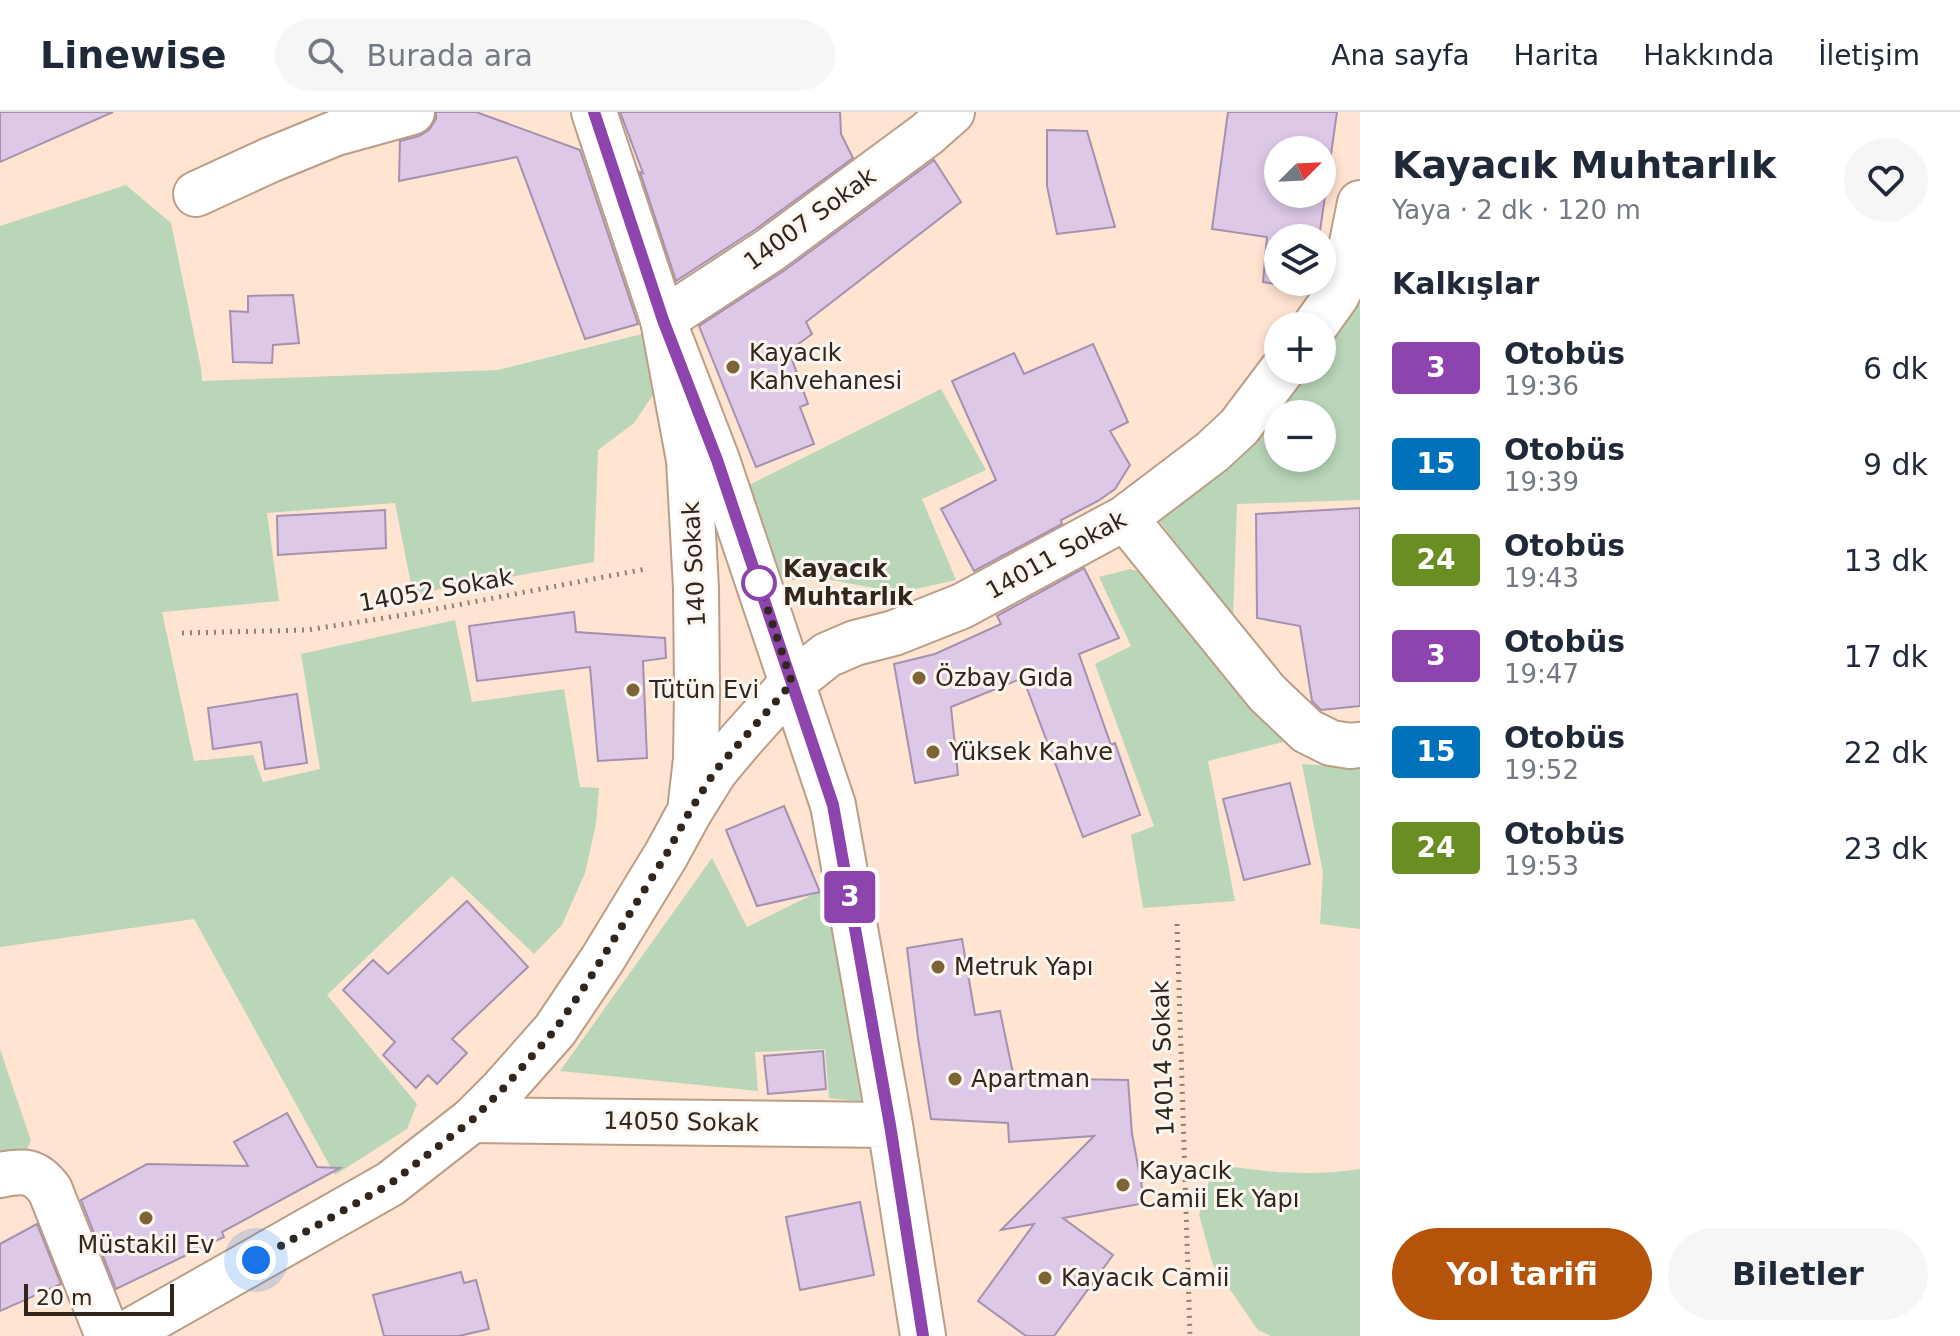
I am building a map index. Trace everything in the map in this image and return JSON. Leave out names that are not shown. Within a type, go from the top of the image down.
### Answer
[{"type":"street","points":[[196,194],[336,133],[412,112]]},
{"type":"street","points":[[594,112],[663,320],[717,460],[833,805],[890,1125],[923,1336]]},
{"type":"street","name":"14007 Sokak","points":[[663,320],[770,250],[927,134],[952,112]]},
{"type":"street","points":[[1325,312],[1345,278],[1360,203]]},
{"type":"street","name":"140 Sokak","points":[[663,320],[689,460],[697,617],[696,759],[690,811]]},
{"type":"street","name":"14011 Sokak","points":[[792,683],[827,655],[962,606],[1125,518],[1212,452],[1239,427],[1271,384]]},
{"type":"street","points":[[1125,518],[1267,693],[1307,731],[1331,743],[1360,745]]},
{"type":"street","name":"140 Sokak","points":[[122,1336],[390,1184],[472,1120],[555,1030],[602,960],[715,771],[792,683]]},
{"type":"street","name":"14050 Sokak","points":[[472,1120],[890,1125]]},
{"type":"street","points":[[0,1175],[14,1172],[31,1174],[41,1178],[50,1190],[108,1336]]},
{"type":"path","name":"14052 Sokak","points":[[182,633],[307,630],[410,614],[694,560]]},
{"type":"path","name":"14014 Sokak","points":[[1177,924],[1190,1336]]},
{"type":"green space","points":[[126,185],[171,223],[202,381],[498,370],[646,333],[657,389],[634,423],[598,450],[594,562],[413,594],[395,503],[267,513],[279,601],[162,612],[194,761],[253,755],[263,782],[320,769],[301,654],[455,620],[472,702],[564,689],[580,787],[599,788],[596,824],[585,873],[562,925],[534,954],[452,876],[327,995],[417,1104],[407,1129],[335,1175],[194,919],[0,947],[0,226]]},
{"type":"green space","points":[[1360,279],[1360,500],[1237,504],[1233,619],[1154,514],[1264,408],[1264,472],[1336,472],[1336,400],[1272,400],[1289,384],[1336,384],[1336,321]]},
{"type":"green space","points":[[941,389],[986,470],[922,499],[956,580],[907,591],[831,580],[783,580],[747,486]]},
{"type":"green space","points":[[1130,569],[1143,572],[1156,583],[1283,742],[1208,761],[1235,901],[1143,908],[1131,835],[1154,826],[1095,664],[1131,646],[1099,577]]},
{"type":"green space","points":[[1302,764],[1360,768],[1360,929],[1320,924],[1323,873]]},
{"type":"green space","points":[[712,858],[747,927],[820,891],[852,981],[867,1102],[829,1098],[825,1049],[755,1052],[758,1091],[560,1071]]},
{"type":"green space","points":[[0,1049],[31,1141],[22,1159],[0,1162]]},
{"type":"green space","points":[[1214,1164],[1287,1172],[1324,1173],[1360,1169],[1360,1336],[1271,1336],[1258,1330],[1213,1265],[1199,1215]]},
{"type":"building","points":[[0,112],[113,112],[0,162]]},
{"type":"building","points":[[436,112],[476,112],[580,150],[638,324],[585,339],[517,157],[399,181],[400,141],[429,130],[436,119]]},
{"type":"building","points":[[620,112],[840,112],[841,134],[853,158],[756,229],[676,281],[640,172],[643,173]]},
{"type":"building","points":[[1228,112],[1337,112],[1334,136],[1264,136],[1264,208],[1323,208],[1321,224],[1264,224],[1264,237],[1212,229]]},
{"type":"building","points":[[1047,130],[1087,131],[1115,227],[1057,234],[1047,186]]},
{"type":"building","points":[[934,160],[961,202],[806,322],[812,334],[789,351],[808,404],[800,407],[814,444],[756,467],[699,326],[785,270]]},
{"type":"building","points":[[293,295],[299,343],[273,345],[272,363],[233,362],[230,311],[248,312],[248,296]]},
{"type":"building","points":[[1093,344],[1128,422],[1110,431],[1130,465],[1115,489],[1098,501],[974,571],[941,509],[996,480],[952,381],[1014,353],[1024,374]]},
{"type":"building","points":[[1360,508],[1360,706],[1321,710],[1312,701],[1300,626],[1257,618],[1256,514]]},
{"type":"building","points":[[385,510],[386,548],[278,555],[277,516]]},
{"type":"building","points":[[1084,568],[1119,638],[1079,654],[1140,815],[1083,837],[1023,678],[951,707],[958,775],[915,783],[894,664],[935,654],[1001,624],[997,616]]},
{"type":"building","points":[[574,612],[576,632],[665,638],[666,658],[643,661],[647,758],[598,761],[590,667],[477,681],[469,626]]},
{"type":"building","points":[[297,694],[307,763],[265,769],[261,742],[213,749],[208,708]]},
{"type":"building","points":[[1290,783],[1310,864],[1244,880],[1223,799]]},
{"type":"building","points":[[784,806],[820,892],[757,906],[726,830]]},
{"type":"building","points":[[467,901],[528,967],[452,1039],[467,1053],[437,1084],[428,1075],[416,1088],[383,1055],[395,1042],[343,990],[373,960],[388,974]]},
{"type":"building","points":[[962,939],[975,1015],[1000,1011],[1014,1078],[1128,1080],[1132,1134],[1145,1203],[1063,1218],[1113,1255],[1054,1336],[1026,1336],[978,1301],[1034,1224],[1001,1230],[1094,1136],[1009,1142],[1008,1123],[931,1119],[907,948]]},
{"type":"building","points":[[823,1051],[826,1089],[768,1094],[764,1056]]},
{"type":"building","name":"Müstakil Ev","points":[[287,1113],[317,1167],[340,1168],[222,1232],[224,1237],[116,1289],[81,1200],[147,1164],[248,1166],[234,1142]]},
{"type":"building","points":[[860,1202],[874,1275],[800,1290],[786,1217]]},
{"type":"building","points":[[37,1224],[61,1284],[0,1311],[0,1244]]},
{"type":"building","points":[[461,1272],[464,1283],[476,1280],[489,1329],[459,1336],[384,1336],[373,1295]]},
{"type":"bus line","name":"3","points":[[594,112],[663,320],[717,460],[833,805],[890,1125],[923,1336]]},
{"type":"place","name":"Kayacık Kahvehanesi","points":[[733,367]]},
{"type":"place","name":"Kayacık Muhtarlık","points":[[759,583]]},
{"type":"place","name":"Özbay Gıda","points":[[919,678]]},
{"type":"place","name":"Tütün Evi","points":[[633,690]]},
{"type":"place","name":"Yüksek Kahve","points":[[933,752]]},
{"type":"place","name":"Metruk Yapı","points":[[938,967]]},
{"type":"place","name":"Apartman","points":[[955,1079]]},
{"type":"place","name":"Kayacık Camii Ek Yapı","points":[[1123,1185]]},
{"type":"place","name":"Müstakil Ev","points":[[146,1218]]},
{"type":"place","name":"Kayacık Camii","points":[[1045,1278]]},
{"type":"route","points":[[256,1260],[390,1184],[472,1120],[555,1030],[602,960],[715,771],[792,683],[759,583]]}]
